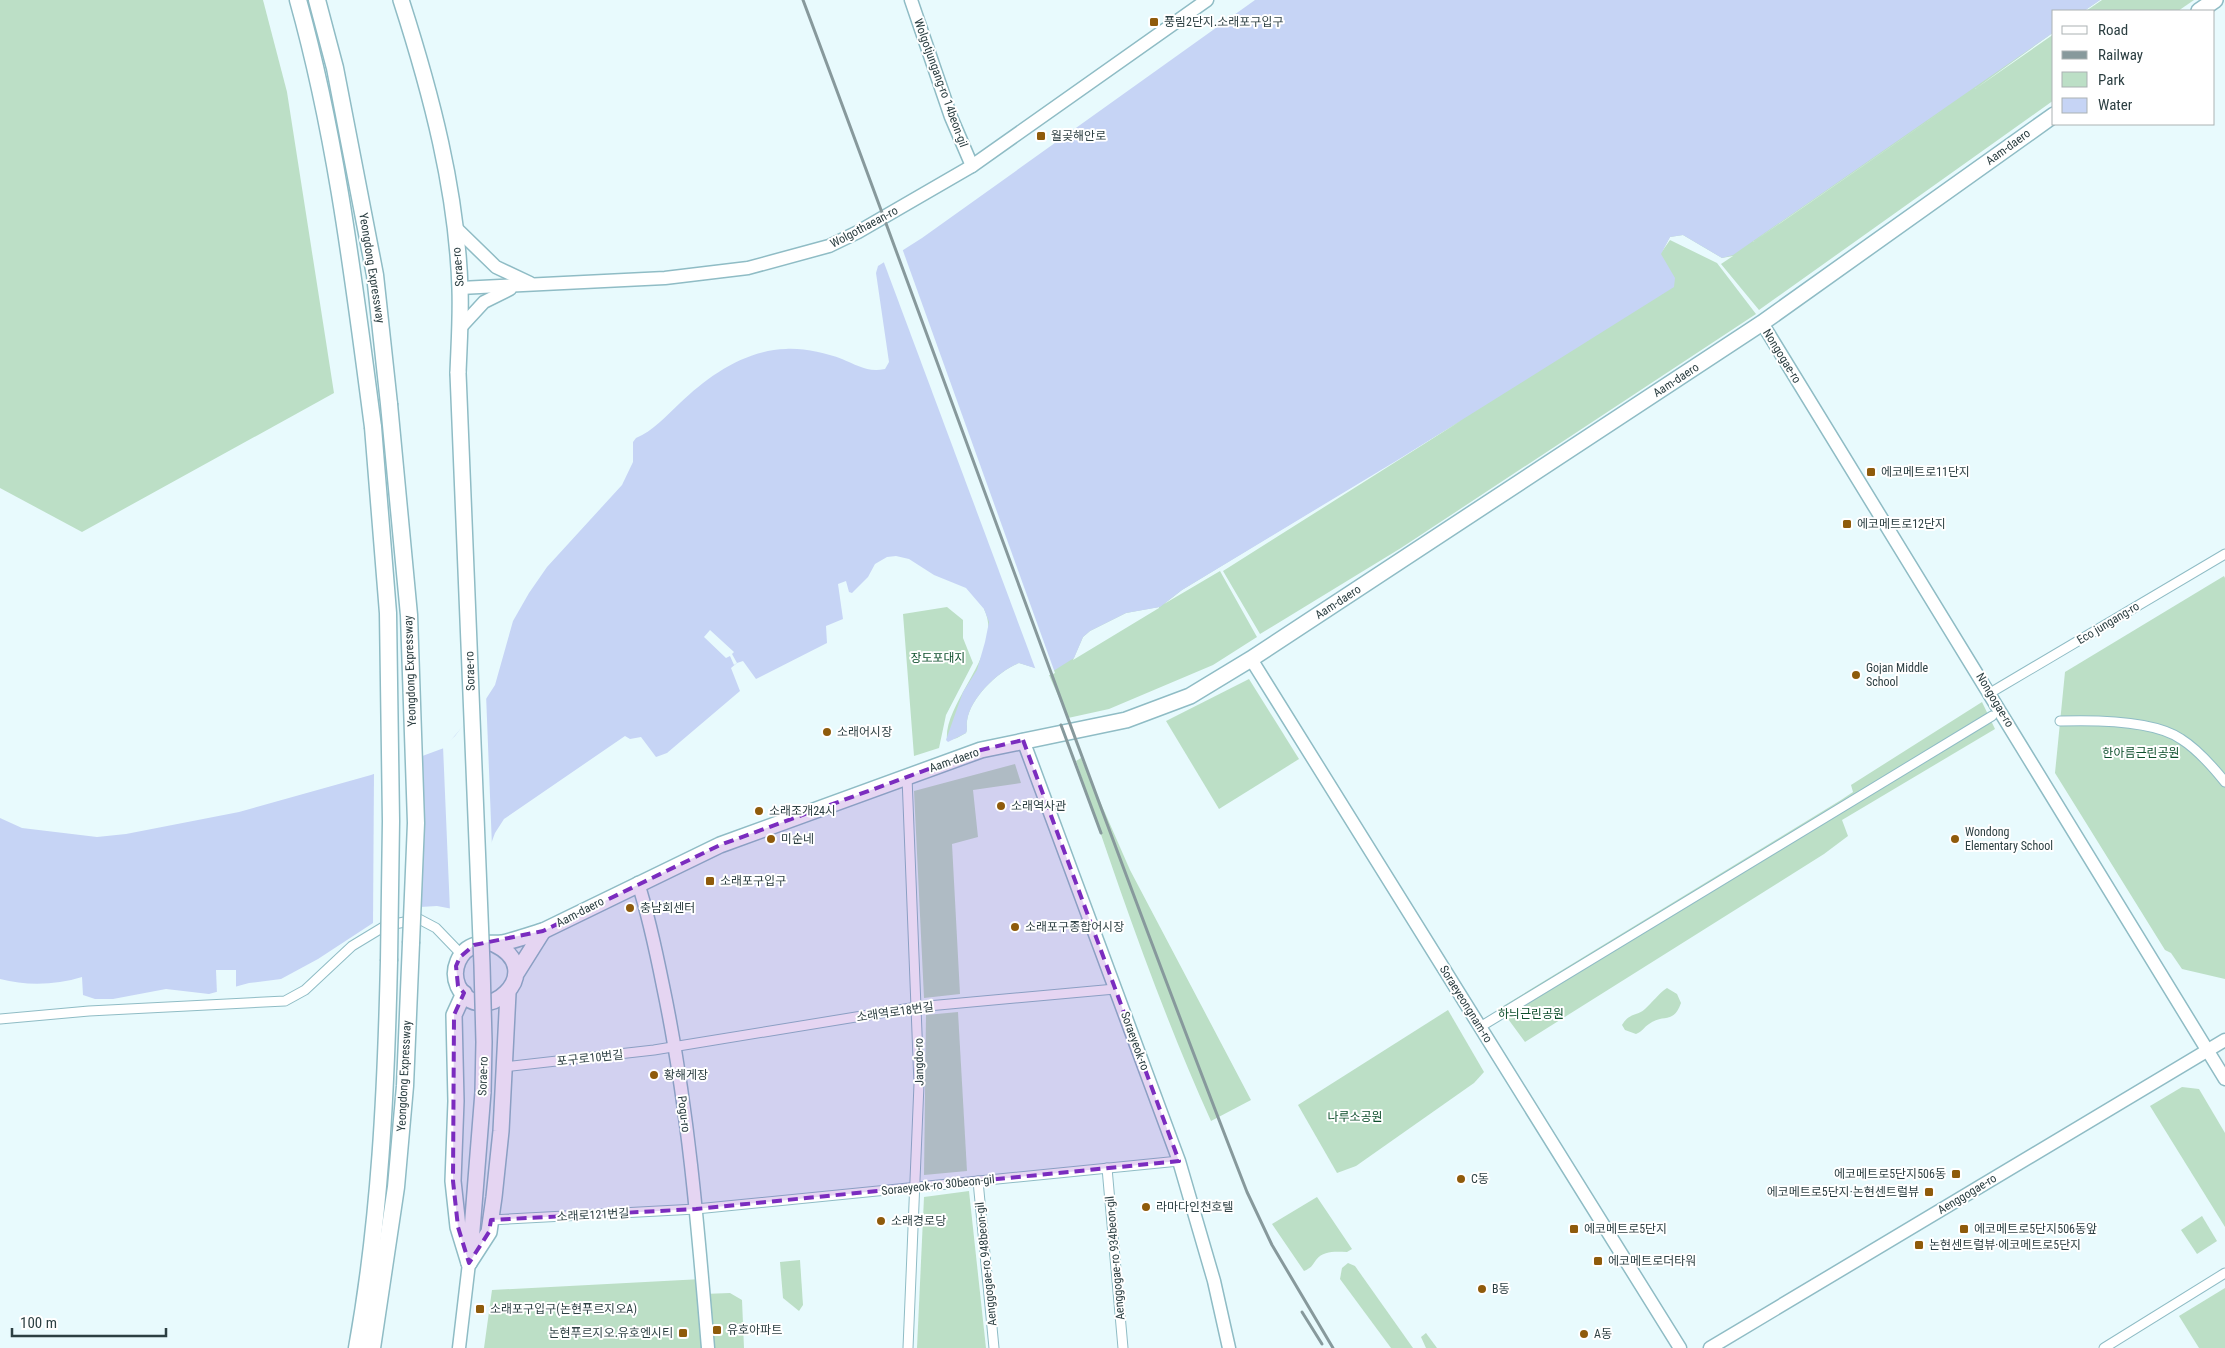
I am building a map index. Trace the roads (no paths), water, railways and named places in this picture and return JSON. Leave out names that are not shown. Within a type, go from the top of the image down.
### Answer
[{"type":"highway","name":"Yeongdong Expressway","points":[[298,0],[320,87],[353,277],[372,427],[388,613],[391,820],[386,1083],[378,1184],[357,1348]]},
{"type":"highway","name":"Yeongdong Expressway","points":[[317,0],[335,68],[375,275],[409,615],[416,823],[405,1086],[397,1178],[372,1348]]},
{"type":"main road","name":"Sorae-ro","points":[[401,0],[441,143],[455,226],[460,288],[458,372],[484,1042],[483,1092],[470,1263]]},
{"type":"main road","points":[[2200,10],[2215,0]]},
{"type":"main road","name":"Aam-daero","points":[[494,944],[543,931],[638,883],[720,845],[981,750],[1126,720],[1190,696],[1252,659],[1762,323],[2052,116]]},
{"type":"main road","name":"Aam-daero","points":[[516,974],[543,931]]},
{"type":"main road","points":[[470,1263],[489,1232],[491,1220],[500,1153],[508,993],[516,974],[510,956],[503,948],[494,944],[474,945],[462,954],[456,966],[456,976],[464,994],[472,1000],[491,1002],[500,999],[508,993]]},
{"type":"main road","points":[[464,994],[454,1015],[456,1101],[453,1181],[458,1227],[470,1263]]},
{"type":"street","name":"Wolgotjungang-ro 14beon-gil","points":[[910,0],[950,117],[972,166]]},
{"type":"street","name":"Wolgothaean-ro","points":[[460,288],[665,278],[748,268],[829,246],[972,166],[1207,0]]},
{"type":"street","points":[[455,226],[496,267],[528,284]]},
{"type":"street","points":[[460,328],[478,307],[492,296],[528,284]]},
{"type":"street","name":"Nongogae-ro","points":[[1762,323],[2225,1079]]},
{"type":"street","name":"Eco jungang-ro","points":[[1990,693],[2225,554]]},
{"type":"street","name":"Soraeyeongnam-ro","points":[[1252,659],[1680,1348]]},
{"type":"street","points":[[1480,1027],[1992,716]]},
{"type":"street","points":[[2060,721],[2090,720],[2128,723],[2176,736],[2203,758],[2225,782]]},
{"type":"street","name":"Soraeyeok-ro","points":[[1023,740],[1179,1161],[1214,1281],[1229,1348]]},
{"type":"street","name":"Jangdo-ro","points":[[907,777],[918,1007],[919,1084],[908,1348]]},
{"type":"street","name":"Pogu-ro","points":[[638,883],[648,912],[676,1046],[696,1209],[708,1348]]},
{"type":"street","points":[[0,1019],[89,1011],[285,1001],[304,990],[352,946],[385,926],[419,919],[436,928],[462,954]]},
{"type":"street","name":"소래역로18번길","points":[[676,1046],[918,1007],[1115,989]]},
{"type":"street","name":"Aenggogae-ro","points":[[1710,1348],[2225,1040]]},
{"type":"street","name":"포구로10번길","points":[[504,1067],[676,1046]]},
{"type":"street","name":"Soraeyeok-ro 30beon-gil","points":[[696,1209],[1179,1161]]},
{"type":"street","name":"Aenggogae-ro 934beon-gil","points":[[1107,1168],[1123,1348]]},
{"type":"street","name":"Aenggogae-ro 948beon-gil","points":[[978,1181],[994,1348]]},
{"type":"street","name":"소래로121번길","points":[[491,1220],[696,1209]]},
{"type":"street","name":"Sorae-ro","points":[[459,1348],[470,1263]]},
{"type":"street","points":[[2104,1348],[2225,1273]]},
{"type":"water","points":[[1255,0],[2100,0],[2085,10],[2052,10],[2052,33],[1733,255],[1722,258],[1683,235],[1670,237],[1661,254],[1675,278],[1674,287],[1396,461],[1182,590],[1160,607],[1126,613],[1090,631],[1083,637],[1074,658],[1050,673],[1019,663],[1002,672],[986,686],[973,703],[969,712],[966,733],[948,742],[946,740],[963,692],[977,670],[989,622],[984,609],[966,588],[934,575],[909,559],[896,556],[887,557],[875,564],[868,577],[852,593],[849,592],[846,581],[838,584],[843,619],[826,626],[827,643],[756,679],[743,661],[737,663],[731,668],[740,691],[667,753],[656,757],[641,737],[630,739],[625,736],[504,819],[495,833],[470,901],[453,909],[437,906],[420,907],[373,923],[318,959],[281,979],[249,983],[209,994],[166,989],[113,999],[95,999],[83,995],[82,977],[62,982],[41,984],[0,979],[0,818],[22,828],[97,837],[126,834],[239,812],[371,775],[444,748],[484,702],[495,685],[513,621],[529,593],[547,567],[622,485],[633,462],[633,442],[636,438],[654,427],[715,374],[742,359],[756,354],[771,350],[800,349],[829,355],[868,369],[885,369],[889,362],[876,273],[878,266],[922,238]]},
{"type":"railway","points":[[803,0],[1078,746],[1247,1192],[1272,1245],[1333,1348]]},
{"type":"railway","points":[[1061,725],[1101,833]]},
{"type":"railway","points":[[1302,1312],[1322,1344]]},
{"type":"place","name":"풍림2단지.소래포구입구","points":[[1154,22]]},
{"type":"place","name":"월곶해안로","points":[[1041,136]]},
{"type":"place","name":"에코메트로11단지","points":[[1871,472]]},
{"type":"place","name":"에코메트로12단지","points":[[1847,524]]},
{"type":"place","name":"Gojan Middle School","points":[[1856,675]]},
{"type":"place","name":"소래어시장","points":[[827,732]]},
{"type":"place","name":"소래역사관","points":[[1001,806]]},
{"type":"place","name":"소래조개24시","points":[[759,811]]},
{"type":"place","name":"미순네","points":[[771,839]]},
{"type":"place","name":"Wondong Elementary School","points":[[1955,839]]},
{"type":"place","name":"소래포구입구","points":[[710,881]]},
{"type":"place","name":"충남회센터","points":[[630,908]]},
{"type":"place","name":"소래포구종합어시장","points":[[1015,927]]},
{"type":"place","name":"황해게장","points":[[654,1075]]},
{"type":"place","name":"에코메트로5단지506동","points":[[1956,1174]]},
{"type":"place","name":"C동","points":[[1461,1179]]},
{"type":"place","name":"에코메트로5단지·논현센트럴뷰","points":[[1929,1192]]},
{"type":"place","name":"라마다인천호텔","points":[[1146,1207]]},
{"type":"place","name":"소래경로당","points":[[881,1221]]},
{"type":"place","name":"에코메트로5단지","points":[[1574,1229]]},
{"type":"place","name":"에코메트로5단지506동앞","points":[[1964,1229]]},
{"type":"place","name":"논현센트럴뷰·에코메트로5단지","points":[[1919,1245]]},
{"type":"place","name":"에코메트로더타워","points":[[1598,1261]]},
{"type":"place","name":"B동","points":[[1482,1289]]},
{"type":"place","name":"소래포구입구(논현푸르지오A)","points":[[480,1309]]},
{"type":"place","name":"유호아파트","points":[[717,1330]]},
{"type":"place","name":"논현푸르지오.유호엔시티","points":[[683,1333]]},
{"type":"place","name":"A동","points":[[1584,1334]]},
{"type":"park label","name":"장도포대지","points":[[938,658]]},
{"type":"park label","name":"한아름근린공원","points":[[2141,753]]},
{"type":"park label","name":"하늬근린공원","points":[[1531,1014]]},
{"type":"park label","name":"나루소공원","points":[[1355,1117]]}]
